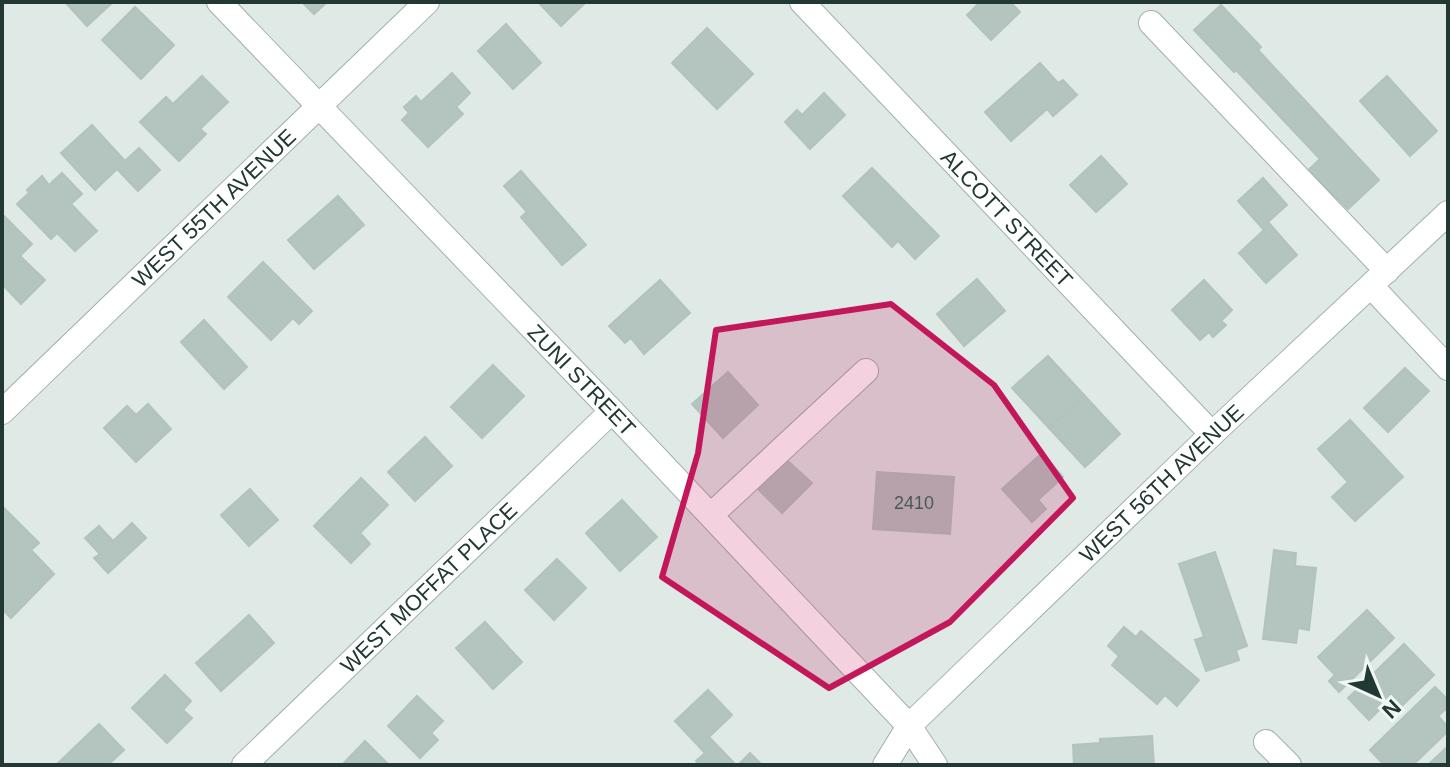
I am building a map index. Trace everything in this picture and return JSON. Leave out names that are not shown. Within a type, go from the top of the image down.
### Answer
[{"type":"street","name":"ZUNI STREET","points":[[219,2],[711,515],[909,726],[935,765]]},
{"type":"street","name":"WEST 55TH AVENUE","points":[[2,412],[427,2]]},
{"type":"street","name":"ALCOTT STREET","points":[[802,2],[1212,434]]},
{"type":"street","points":[[1151,23],[1379,279],[1448,368]]},
{"type":"street","name":"WEST 56TH AVENUE","points":[[885,765],[909,726],[1212,434],[1448,213]]},
{"type":"street","points":[[711,515],[866,371]]},
{"type":"street","name":"WEST MOFFAT PLACE","points":[[244,765],[612,411]]},
{"type":"street","points":[[1266,742],[1289,765]]},
{"type":"highlighted area","points":[[891,304],[994,385],[1073,498],[950,622],[829,688],[662,577],[698,453],[716,330]]},
{"type":"building","points":[[65,2],[113,2],[87,26]]},
{"type":"building","points":[[302,2],[327,2],[314,14]]},
{"type":"building","points":[[538,2],[586,2],[561,26]]},
{"type":"building","points":[[980,2],[995,2],[998,5],[1010,2],[1020,12],[991,40],[967,15]]},
{"type":"building","points":[[1221,5],[1261,47],[1258,50],[1379,180],[1348,209],[1337,198],[1330,205],[1302,176],[1320,159],[1194,30]]},
{"type":"building","points":[[135,7],[174,45],[141,79],[102,40]]},
{"type":"building","points":[[506,24],[541,63],[513,89],[478,51]]},
{"type":"building","points":[[707,28],[753,74],[717,109],[672,63]]},
{"type":"building","points":[[1040,63],[1058,83],[1063,80],[1077,95],[1053,116],[1047,109],[1011,141],[985,112]]},
{"type":"building","points":[[452,73],[470,93],[456,107],[463,114],[428,147],[402,120],[409,113],[404,107],[416,96],[421,102]]},
{"type":"building","points":[[202,76],[228,102],[200,129],[206,134],[179,161],[140,122],[166,97],[173,104]]},
{"type":"building","points":[[1387,76],[1437,131],[1410,156],[1360,101]]},
{"type":"building","points":[[824,93],[845,115],[810,149],[785,122],[797,110],[802,115]]},
{"type":"building","points":[[92,125],[125,161],[139,148],[160,170],[138,191],[117,169],[95,190],[61,153]]},
{"type":"building","points":[[1101,156],[1127,184],[1096,212],[1070,185]]},
{"type":"building","points":[[872,168],[939,236],[915,259],[898,241],[892,247],[843,196]]},
{"type":"building","points":[[521,171],[586,245],[562,265],[521,217],[527,212],[504,186]]},
{"type":"building","points":[[62,173],[82,194],[71,204],[97,231],[75,251],[57,233],[51,239],[17,204],[42,176],[49,185]]},
{"type":"building","points":[[1263,178],[1287,205],[1268,222],[1297,255],[1266,283],[1239,253],[1264,230],[1238,201]]},
{"type":"building","points":[[338,196],[364,225],[314,269],[288,240]]},
{"type":"building","points":[[2,214],[32,244],[20,256],[45,280],[21,304],[2,284]]},
{"type":"building","points":[[263,262],[312,311],[299,324],[293,318],[271,340],[228,297]]},
{"type":"building","points":[[977,279],[1005,311],[964,346],[937,314]]},
{"type":"building","points":[[660,280],[690,313],[644,354],[631,338],[625,343],[609,326]]},
{"type":"building","points":[[1204,280],[1232,310],[1221,321],[1226,325],[1213,337],[1209,332],[1200,340],[1172,310]]},
{"type":"building","points":[[204,320],[247,367],[224,389],[181,342]]},
{"type":"building","points":[[1048,356],[1084,395],[1049,428],[1012,388]]},
{"type":"building","points":[[493,365],[524,396],[482,438],[451,407]]},
{"type":"building","points":[[1405,368],[1429,391],[1388,432],[1364,408]]},
{"type":"building","points":[[728,372],[758,405],[723,438],[692,404]]},
{"type":"building","points":[[1084,395],[1120,434],[1085,467],[1049,428]]},
{"type":"building","points":[[148,404],[171,429],[136,462],[104,428],[127,406],[136,415]]},
{"type":"building","points":[[1350,420],[1403,477],[1355,521],[1332,497],[1348,482],[1318,449]]},
{"type":"building","points":[[425,437],[452,466],[415,501],[388,472]]},
{"type":"building","points":[[779,453],[812,483],[782,513],[751,482]]},
{"type":"building","points":[[1042,453],[1063,477],[1038,500],[1046,509],[1032,522],[1002,489]]},
{"type":"building","points":[[877,472],[954,477],[950,534],[873,529]]},
{"type":"building","points":[[361,478],[388,505],[360,533],[370,544],[351,563],[314,526]]},
{"type":"building","points":[[250,489],[278,520],[249,546],[221,515]]},
{"type":"building","points":[[622,500],[657,537],[620,571],[586,533]]},
{"type":"building","points":[[3,507],[39,543],[31,550],[54,574],[11,618],[2,609]]},
{"type":"building","points":[[132,523],[146,538],[108,573],[94,558],[100,554],[85,538],[99,526],[113,541]]},
{"type":"building","points":[[1274,550],[1296,553],[1295,566],[1316,568],[1309,630],[1298,628],[1296,643],[1263,639]]},
{"type":"building","points":[[1215,552],[1247,646],[1236,650],[1239,660],[1206,671],[1195,640],[1204,637],[1179,564]]},
{"type":"building","points":[[557,559],[586,588],[554,620],[525,590]]},
{"type":"building","points":[[1367,610],[1394,638],[1339,692],[1329,681],[1335,675],[1318,657]]},
{"type":"building","points":[[249,615],[274,643],[221,691],[196,663]]},
{"type":"building","points":[[485,622],[522,662],[493,689],[456,648]]},
{"type":"building","points":[[1124,627],[1136,637],[1141,631],[1199,680],[1177,706],[1165,695],[1157,704],[1112,665],[1119,656],[1108,646]]},
{"type":"building","points":[[1404,644],[1434,675],[1389,718],[1380,709],[1369,720],[1348,698]]},
{"type":"building","points":[[165,675],[191,701],[183,710],[192,718],[167,743],[132,708]]},
{"type":"building","points":[[1435,687],[1448,700],[1448,707],[1438,716],[1448,731],[1413,765],[1384,765],[1370,750]]},
{"type":"building","points":[[708,690],[732,715],[709,737],[736,765],[700,765],[696,761],[705,753],[675,721]]},
{"type":"building","points":[[417,696],[443,721],[431,733],[438,740],[420,758],[388,726]]},
{"type":"building","points":[[99,724],[124,750],[108,765],[56,765]]},
{"type":"building","points":[[1152,736],[1154,765],[1074,765],[1073,745],[1100,743],[1100,739]]},
{"type":"building","points":[[365,741],[389,765],[342,765]]},
{"type":"building","points":[[1448,746],[1448,765],[1428,765]]},
{"type":"building","points":[[750,753],[762,765],[738,765]]}]
